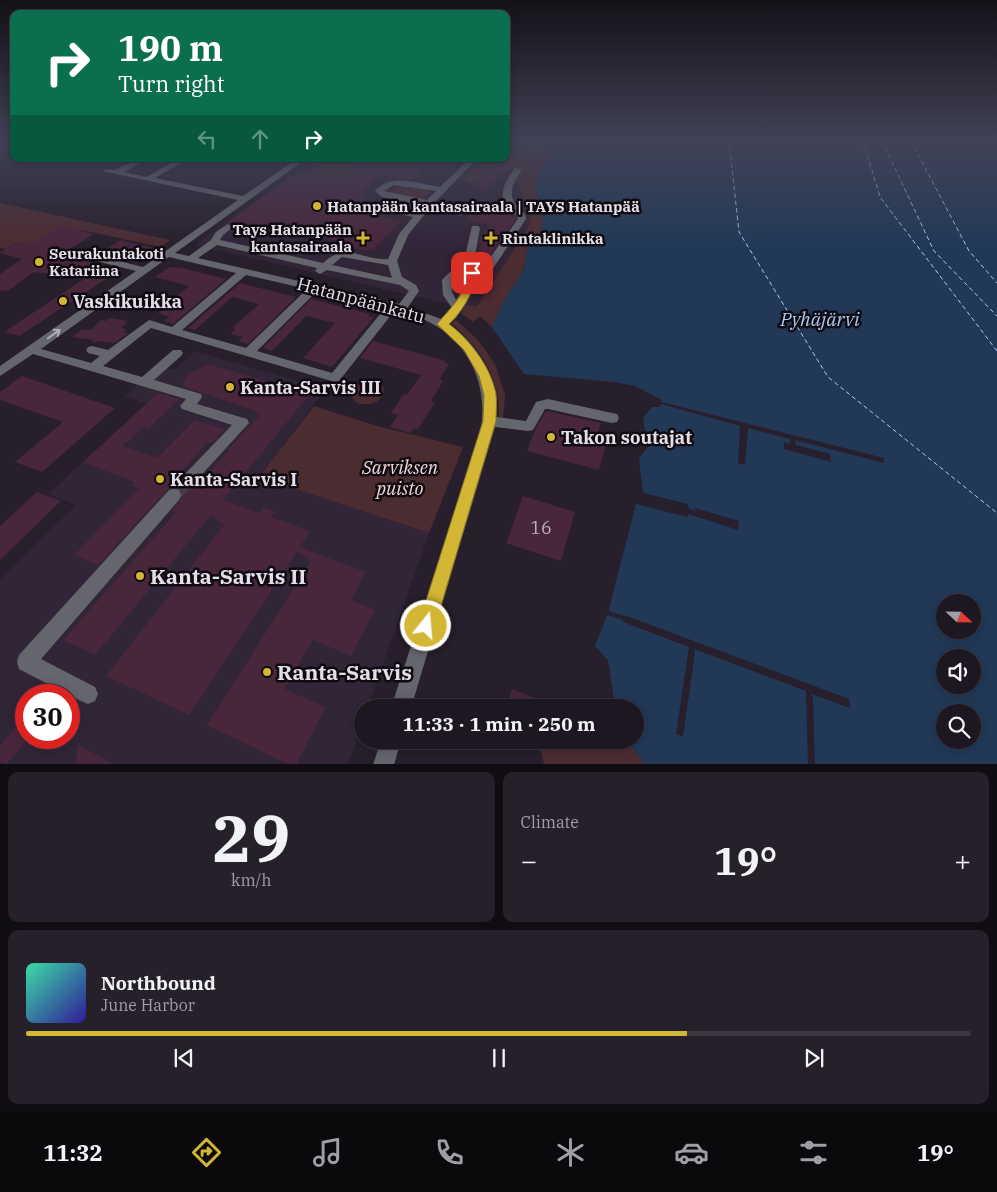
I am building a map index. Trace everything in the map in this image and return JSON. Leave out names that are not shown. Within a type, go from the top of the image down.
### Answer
[{"type":"street","points":[[133,177],[244,199]]},
{"type":"street","points":[[148,180],[154,177]]},
{"type":"street","points":[[0,372],[92,307],[126,288],[144,270],[276,177]]},
{"type":"street","points":[[399,282],[394,274],[392,261],[404,234],[418,215],[455,177]]},
{"type":"street","points":[[442,324],[452,316],[471,286],[488,268],[522,219],[522,216],[511,206],[506,194],[508,184],[513,177]]},
{"type":"street","points":[[429,203],[385,195],[379,191],[393,182],[442,190]]},
{"type":"street","points":[[363,204],[418,215]]},
{"type":"street","points":[[191,259],[215,242],[220,233],[228,227]]},
{"type":"street","points":[[471,286],[472,273],[469,261],[475,228]]},
{"type":"street","points":[[94,367],[149,324],[335,378],[414,291],[412,286],[399,282],[321,270],[215,242]]},
{"type":"street","name":"Hatanpäänkatu","points":[[168,254],[429,317],[456,334],[468,348],[485,376],[490,395],[490,421],[404,699]]},
{"type":"street","points":[[321,270],[336,256],[345,254],[385,262],[392,261]]},
{"type":"street","points":[[84,255],[144,270]]},
{"type":"street","points":[[174,331],[244,271]]},
{"type":"street","points":[[458,307],[450,299],[446,280],[454,274],[472,273]]},
{"type":"street","points":[[249,352],[314,288]]},
{"type":"street","points":[[81,304],[92,307]]},
{"type":"street","points":[[32,350],[196,397],[187,406],[242,423],[190,478]]},
{"type":"street","points":[[92,350],[111,354]]},
{"type":"street","points":[[144,382],[177,353]]},
{"type":"street","points":[[490,421],[528,426],[541,405],[548,404],[612,418]]},
{"type":"street","points":[[88,694],[26,662],[174,496]]},
{"type":"street","points":[[383,764],[388,749]]},
{"type":"shaded area","name":"Tays Hatanpään kantasairaala","points":[[289,177],[514,177],[531,217],[526,231],[474,310],[195,245]]},
{"type":"shaded area","points":[[195,351],[325,389],[259,477],[429,533],[371,699],[354,699],[354,747],[348,764],[0,764],[0,579],[76,505],[48,494],[146,404],[125,396],[160,366],[174,370]]},
{"type":"green space","points":[[327,177],[340,177],[337,181]]},
{"type":"green space","points":[[466,177],[481,177],[475,183],[463,180]]},
{"type":"green space","points":[[515,177],[539,177],[535,184],[543,223],[541,231],[537,239],[527,249],[524,269],[504,301],[492,327],[480,316],[473,322],[461,313],[465,305],[477,306],[526,231],[531,217]]},
{"type":"green space","points":[[398,185],[431,191],[422,200],[388,194]]},
{"type":"green space","points":[[0,203],[170,240],[161,247],[82,230],[42,247],[18,242],[4,249],[0,248]]},
{"type":"green space","points":[[456,320],[478,340],[495,364],[505,395],[503,419],[499,418],[499,403],[487,365],[471,343],[451,323]]},
{"type":"green space","points":[[365,381],[377,382],[384,388],[381,398],[373,403],[363,404],[354,401],[351,392]]},
{"type":"green space","name":"Sarviksen puisto","points":[[314,406],[377,426],[463,447],[429,533],[259,477]]},
{"type":"green space","points":[[540,749],[633,749],[645,764],[544,764]]},
{"type":"water","name":"Pyhäjärvi","points":[[539,177],[997,177],[997,764],[645,764],[633,749],[644,749],[644,699],[614,699],[608,660],[595,646],[608,613],[636,504],[643,493],[639,459],[648,447],[643,418],[652,407],[660,407],[662,400],[635,386],[614,382],[524,374],[492,327],[504,301],[524,269],[527,249],[537,239],[543,222],[535,184]]},
{"type":"pier","points":[[662,402],[884,458],[884,463],[795,440],[796,445],[830,454],[831,462],[784,449],[784,442],[790,444],[790,439],[748,428],[745,465],[738,463],[740,426],[661,404]]},
{"type":"pier","points":[[640,492],[688,504],[688,508],[695,511],[695,508],[739,521],[738,530],[688,514],[687,517],[636,504]]},
{"type":"pier","points":[[606,610],[849,699],[850,708],[811,694],[813,698],[815,764],[808,764],[806,691],[694,649],[683,737],[676,734],[689,647],[605,614]]},
{"type":"building","name":"Hatanpään kantasairaala | TAYS Hatanpää","points":[[292,177],[378,177],[361,192],[366,193],[362,196],[366,197],[359,201],[356,207],[375,211],[371,215],[401,221],[373,250],[369,249],[368,251],[346,246],[349,243],[253,223],[248,227],[241,226],[237,229],[228,222]]},
{"type":"building","name":"Hatanpään kantasairaala | TAYS Hatanpää","points":[[391,177],[416,177],[413,180]]},
{"type":"building","points":[[482,177],[498,177],[487,190],[473,187]]},
{"type":"building","points":[[480,200],[496,203],[490,211],[514,216],[516,219],[489,256],[477,254],[481,244],[479,244],[480,238],[489,225],[466,220]]},
{"type":"building","points":[[62,226],[94,234],[57,257],[87,261],[118,269],[104,278],[106,279],[19,336],[4,332],[84,279],[33,272],[8,291],[0,290],[0,274],[22,259],[0,252],[18,242],[31,244]]},
{"type":"building","points":[[121,240],[158,249],[136,263],[98,254]]},
{"type":"building","points":[[170,267],[183,268],[226,279],[173,324],[164,321],[170,317],[158,313],[164,309],[161,308],[189,286],[155,277]]},
{"type":"building","points":[[240,283],[296,297],[248,344],[238,341],[243,337],[230,334],[236,329],[232,328],[259,304],[232,297],[195,330],[188,328]]},
{"type":"building","points":[[311,299],[370,314],[368,316],[374,317],[332,367],[303,358],[335,323],[306,316],[272,351],[263,348]]},
{"type":"building","points":[[109,318],[128,321],[121,328],[126,329],[123,332],[128,333],[114,343],[99,341],[92,343],[93,340],[72,337],[82,329],[91,330],[101,320],[106,321]]},
{"type":"building","points":[[373,341],[446,361],[444,363],[449,364],[439,380],[443,381],[431,401],[435,402],[418,429],[414,428],[410,433],[390,427],[398,415],[391,413],[404,394],[407,395],[421,375],[360,358]]},
{"type":"building","points":[[208,364],[310,394],[223,500],[260,513],[264,508],[275,512],[271,517],[310,531],[300,547],[366,572],[351,600],[375,610],[351,656],[313,640],[284,689],[326,707],[297,764],[288,764],[207,725],[311,561],[297,552],[189,715],[106,676],[224,525],[211,515],[95,655],[63,640],[176,512],[172,511],[183,496],[179,488],[168,489],[98,565],[74,555],[139,488],[132,485],[135,482],[83,462],[158,393],[179,399],[148,429],[143,427],[123,446],[157,458],[195,420],[225,429],[212,443],[208,442],[179,474],[182,475],[183,483],[191,486],[198,481],[201,482],[230,449],[228,449],[260,415],[255,413],[257,411],[182,386],[188,374]]},
{"type":"building","points":[[22,376],[115,408],[42,472],[15,462],[63,422],[0,400],[0,392]]},
{"type":"building","points":[[546,411],[601,423],[597,435],[608,438],[599,470],[527,451],[536,428]]},
{"type":"building","points":[[37,492],[61,501],[0,560],[0,526]]},
{"type":"building","points":[[523,496],[575,512],[561,561],[506,543]]},
{"type":"building","points":[[512,689],[533,697],[532,699],[509,699]]},
{"type":"building","points":[[15,728],[15,749],[19,749],[7,764],[0,761],[0,746]]},
{"type":"building","points":[[80,746],[114,764],[76,764],[77,749],[80,749]]},
{"type":"ferry route","points":[[733,177],[739,232],[828,377],[997,513]]},
{"type":"ferry route","points":[[874,177],[880,197],[997,351]]},
{"type":"ferry route","points":[[899,177],[934,251],[997,316]]},
{"type":"ferry route","points":[[930,177],[969,251],[997,283]]},
{"type":"tunnel","points":[[174,495],[190,478]]},
{"type":"place","name":"Hatanpään kantasairaala | TAYS Hatanpää","points":[[317,206]]},
{"type":"place","name":"Tays Hatanpään kantasairaala","points":[[363,238]]},
{"type":"place","name":"Rintaklinikka","points":[[491,238]]},
{"type":"place","name":"Seurakuntakoti Katariina","points":[[39,262]]},
{"type":"place","name":"Vaskikuikka","points":[[63,301]]},
{"type":"place","name":"Kanta-Sarvis III","points":[[230,387]]},
{"type":"place","name":"Takon soutajat","points":[[551,437]]},
{"type":"place","name":"Kanta-Sarvis I","points":[[160,479]]},
{"type":"place","name":"Kanta-Sarvis II","points":[[140,576]]},
{"type":"place","name":"Ranta-Sarvis","points":[[267,672]]},
{"type":"route","points":[[426,626],[490,421],[491,404],[485,376],[468,348],[456,334],[442,324],[452,316],[471,286],[472,273]]}]
